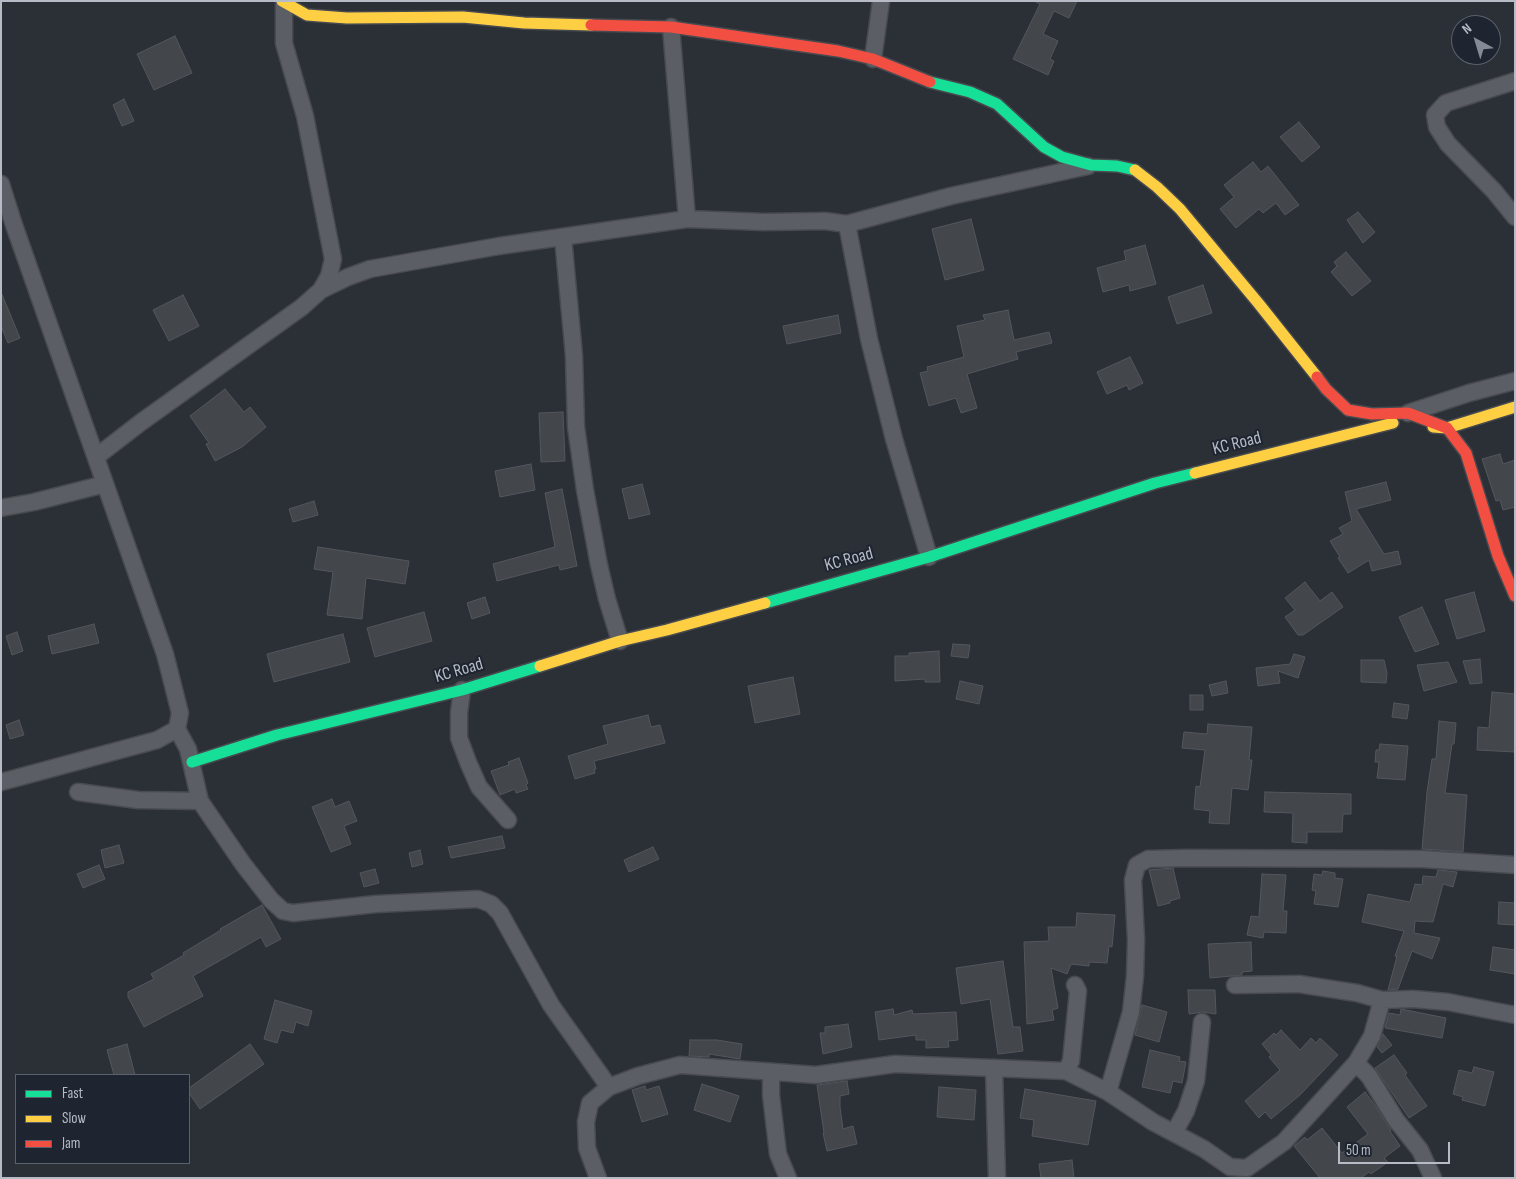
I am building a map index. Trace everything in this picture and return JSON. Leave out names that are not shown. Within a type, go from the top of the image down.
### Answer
[{"type":"street","points":[[873,58],[881,1]]},
{"type":"street","points":[[283,2],[306,15],[347,18],[463,16],[524,24],[671,27],[789,43],[873,58],[935,84],[970,92],[997,104],[1044,147],[1062,157],[1091,165],[1117,166],[1136,170],[1157,187],[1186,217],[1259,304],[1326,389],[1348,410],[1372,414],[1408,413],[1468,393],[1515,381]]},
{"type":"street","points":[[96,457],[140,423],[302,307],[320,290],[329,276],[334,259],[305,116],[284,43],[283,2]]},
{"type":"street","points":[[671,27],[687,219]]},
{"type":"street","points":[[1515,81],[1446,103],[1436,115],[1437,127],[1448,144],[1494,191],[1515,217]]},
{"type":"street","points":[[320,290],[370,269],[599,230],[687,219],[764,222],[825,221],[846,224],[951,196],[1091,165]]},
{"type":"street","points":[[1,184],[165,654],[180,713],[177,729],[188,749],[200,800],[243,864],[271,900],[283,911],[293,913],[376,904],[478,899],[491,904],[500,913],[551,1005],[609,1087]]},
{"type":"street","points":[[846,224],[869,339],[894,440],[929,557]]},
{"type":"street","points":[[563,237],[574,356],[576,427],[599,565],[620,641]]},
{"type":"street","name":"KC Road","points":[[192,762],[277,735],[462,690],[620,641],[667,630],[929,557],[1155,483],[1389,423],[1446,428],[1515,407]]},
{"type":"street","points":[[1408,413],[1446,428],[1466,453],[1498,556],[1515,596]]},
{"type":"street","points":[[1,508],[34,502],[105,484]]},
{"type":"street","points":[[462,690],[459,713],[459,738],[479,788],[508,820]]},
{"type":"street","points":[[1,782],[157,740],[177,729]]},
{"type":"street","points":[[78,792],[138,800],[200,800]]},
{"type":"street","points":[[1108,1092],[1131,1012],[1136,940],[1133,880],[1137,865],[1148,859],[1186,858],[1413,859],[1515,865]]},
{"type":"street","points":[[1235,984],[1299,984],[1357,993],[1382,1000],[1413,999],[1448,1002],[1515,1015]]},
{"type":"street","points":[[1066,1071],[1071,1060],[1078,991],[1075,985]]},
{"type":"street","points":[[598,1178],[587,1148],[586,1122],[590,1103],[609,1087],[638,1076],[680,1065],[816,1075],[895,1064],[1066,1071],[1108,1092],[1153,1122],[1204,1149],[1232,1172],[1247,1168],[1284,1142],[1356,1062],[1372,1036],[1382,1000]]},
{"type":"street","points":[[1174,1133],[1186,1111],[1196,1081],[1202,1022]]},
{"type":"street","points":[[1356,1062],[1369,1076],[1396,1120],[1420,1150],[1433,1178]]},
{"type":"street","points":[[994,1068],[997,1178]]},
{"type":"street","points":[[771,1073],[771,1095],[778,1154],[788,1178]]},
{"type":"building","points":[[1034,1],[1077,1],[1069,18],[1054,11],[1043,34],[1058,41],[1050,59],[1054,61],[1048,75],[1013,59],[1040,4]]},
{"type":"building","points":[[175,36],[192,73],[154,90],[137,54]]},
{"type":"building","points":[[124,99],[134,121],[122,126],[113,105]]},
{"type":"building","points":[[1299,122],[1320,147],[1302,162],[1280,137]]},
{"type":"building","points":[[1253,162],[1261,172],[1268,166],[1299,205],[1285,215],[1276,203],[1263,213],[1259,209],[1236,228],[1220,209],[1234,197],[1224,185]]},
{"type":"building","points":[[1358,212],[1375,232],[1363,243],[1347,220]]},
{"type":"building","points":[[971,219],[984,270],[945,280],[932,229]]},
{"type":"building","points":[[1145,245],[1156,284],[1130,291],[1129,285],[1103,292],[1097,268],[1126,260],[1124,251]]},
{"type":"building","points":[[1346,252],[1371,281],[1352,296],[1331,272],[1337,266],[1334,262]]},
{"type":"building","points":[[1203,285],[1212,313],[1177,324],[1168,297]]},
{"type":"building","points":[[1,292],[20,338],[8,343],[1,326]]},
{"type":"building","points":[[183,295],[199,326],[169,341],[153,310]]},
{"type":"building","points":[[1008,310],[1014,340],[1049,332],[1052,343],[1016,352],[1018,359],[967,374],[977,408],[961,413],[956,398],[929,406],[920,373],[928,371],[927,367],[964,357],[957,326],[985,320],[983,315]]},
{"type":"building","points":[[838,315],[841,333],[787,344],[783,326]]},
{"type":"building","points":[[1130,357],[1143,383],[1129,390],[1127,385],[1107,394],[1097,372]]},
{"type":"building","points":[[225,389],[244,412],[250,407],[266,427],[242,447],[215,461],[206,444],[209,443],[190,416]]},
{"type":"building","points":[[563,412],[565,461],[541,462],[539,413]]},
{"type":"building","points":[[1500,454],[1503,464],[1515,460],[1515,507],[1503,510],[1500,500],[1496,501],[1482,459]]},
{"type":"building","points":[[531,464],[535,490],[500,497],[495,471]]},
{"type":"building","points":[[1386,482],[1391,500],[1356,509],[1384,554],[1398,551],[1401,564],[1372,571],[1369,560],[1348,573],[1330,541],[1343,534],[1339,528],[1352,521],[1345,492]]},
{"type":"building","points":[[642,484],[650,514],[629,519],[622,489]]},
{"type":"building","points":[[562,489],[577,566],[560,570],[559,565],[497,581],[493,564],[555,547],[545,493]]},
{"type":"building","points":[[314,501],[318,515],[293,522],[289,509]]},
{"type":"building","points":[[318,547],[409,561],[405,584],[366,578],[362,619],[327,615],[333,572],[314,569]]},
{"type":"building","points":[[1305,582],[1320,601],[1332,592],[1343,607],[1303,635],[1298,635],[1285,617],[1295,610],[1285,598]]},
{"type":"building","points":[[1474,592],[1485,631],[1457,639],[1445,600]]},
{"type":"building","points":[[485,597],[490,613],[472,619],[467,603]]},
{"type":"building","points":[[1422,607],[1439,644],[1415,652],[1399,617]]},
{"type":"building","points":[[424,612],[432,641],[375,657],[367,628]]},
{"type":"building","points":[[94,624],[99,643],[52,654],[48,636]]},
{"type":"building","points":[[17,632],[23,651],[12,655],[6,636]]},
{"type":"building","points":[[343,634],[350,662],[274,682],[267,654]]},
{"type":"building","points":[[953,644],[970,645],[968,658],[951,656]]},
{"type":"building","points":[[939,651],[940,682],[925,682],[925,679],[895,681],[895,656],[909,656],[909,653]]},
{"type":"building","points":[[1294,654],[1305,657],[1298,678],[1278,671],[1280,683],[1258,686],[1256,668],[1290,664]]},
{"type":"building","points":[[1480,659],[1482,683],[1470,684],[1463,661]]},
{"type":"building","points":[[1361,660],[1384,660],[1387,673],[1386,683],[1361,682]]},
{"type":"building","points":[[1448,662],[1457,682],[1424,691],[1417,665]]},
{"type":"building","points":[[793,677],[800,714],[755,723],[748,686]]},
{"type":"building","points":[[960,681],[983,686],[979,704],[956,699]]},
{"type":"building","points":[[1226,681],[1228,693],[1212,696],[1209,685]]},
{"type":"building","points":[[1492,692],[1515,694],[1515,752],[1477,750],[1478,727],[1489,728]]},
{"type":"building","points":[[1190,695],[1203,695],[1203,710],[1190,710]]},
{"type":"building","points":[[1394,703],[1409,705],[1407,719],[1392,717]]},
{"type":"building","points":[[648,715],[651,727],[660,725],[665,743],[594,761],[595,773],[575,779],[568,756],[608,744],[603,726]]},
{"type":"building","points":[[19,720],[24,735],[10,739],[6,725]]},
{"type":"building","points":[[1439,721],[1456,723],[1445,793],[1467,795],[1463,852],[1422,849],[1427,792],[1432,759],[1436,759]]},
{"type":"building","points":[[1208,724],[1252,727],[1249,760],[1252,760],[1248,790],[1232,788],[1229,824],[1209,823],[1210,811],[1194,809],[1196,786],[1200,787],[1205,750],[1182,748],[1184,732],[1207,734]]},
{"type":"building","points":[[1380,744],[1408,746],[1405,780],[1377,778],[1379,762],[1375,762],[1376,750],[1379,750]]},
{"type":"building","points":[[519,758],[528,783],[526,785],[528,789],[516,793],[515,789],[500,795],[491,771],[509,765],[508,762]]},
{"type":"building","points":[[1265,792],[1351,794],[1351,814],[1343,814],[1342,832],[1307,832],[1307,843],[1292,842],[1293,813],[1264,812]]},
{"type":"building","points":[[332,799],[335,807],[349,801],[357,821],[344,826],[351,844],[331,852],[312,807]]},
{"type":"building","points":[[502,836],[505,848],[451,858],[448,847]]},
{"type":"building","points":[[119,845],[124,863],[105,868],[101,850]]},
{"type":"building","points":[[653,847],[659,859],[629,872],[624,860]]},
{"type":"building","points":[[420,850],[423,864],[412,867],[409,853]]},
{"type":"building","points":[[99,865],[105,879],[83,888],[77,874]]},
{"type":"building","points":[[1173,868],[1180,898],[1158,906],[1149,870]]},
{"type":"building","points":[[375,869],[379,883],[364,887],[360,873]]},
{"type":"building","points":[[1438,870],[1457,872],[1453,887],[1443,884],[1433,922],[1415,921],[1414,933],[1440,938],[1432,959],[1412,951],[1398,989],[1388,990],[1397,956],[1395,956],[1404,931],[1362,922],[1368,894],[1410,902],[1415,884],[1422,885],[1423,876],[1436,877]]},
{"type":"building","points":[[1323,871],[1335,873],[1335,878],[1343,879],[1338,907],[1314,904],[1316,891],[1312,890],[1314,874],[1322,875]]},
{"type":"building","points":[[1262,874],[1286,875],[1283,911],[1287,911],[1286,933],[1264,932],[1263,938],[1247,935],[1251,916],[1259,917]]},
{"type":"building","points":[[1499,902],[1515,903],[1515,925],[1498,924]]},
{"type":"building","points":[[262,905],[281,939],[266,947],[261,937],[193,976],[203,996],[144,1027],[128,997],[128,992],[154,979],[151,974],[184,955],[183,953],[220,929]]},
{"type":"building","points":[[1077,913],[1115,915],[1112,947],[1109,946],[1107,963],[1089,962],[1089,966],[1071,964],[1067,974],[1051,968],[1058,1008],[1052,1010],[1054,1020],[1027,1024],[1024,942],[1049,941],[1048,927],[1076,927]]},
{"type":"building","points":[[1251,942],[1252,971],[1242,972],[1242,975],[1210,978],[1208,944]]},
{"type":"building","points":[[1493,947],[1515,950],[1515,974],[1490,970]]},
{"type":"building","points":[[1003,961],[1013,1027],[1020,1027],[1023,1051],[998,1054],[990,999],[961,1004],[956,968]]},
{"type":"building","points":[[1188,990],[1215,990],[1216,1014],[1203,1012],[1189,1014]]},
{"type":"building","points":[[275,1000],[312,1011],[308,1026],[296,1022],[293,1033],[281,1030],[277,1043],[264,1039]]},
{"type":"building","points":[[1142,1005],[1167,1012],[1159,1042],[1135,1035]]},
{"type":"building","points":[[893,1009],[894,1015],[912,1010],[913,1014],[956,1012],[958,1040],[948,1041],[949,1047],[926,1048],[926,1040],[916,1040],[916,1035],[879,1040],[875,1012]]},
{"type":"building","points":[[1401,1009],[1446,1018],[1442,1038],[1385,1028],[1389,1013],[1400,1015]]},
{"type":"building","points":[[848,1024],[852,1047],[823,1054],[820,1033],[825,1033],[825,1027]]},
{"type":"building","points":[[1281,1030],[1300,1050],[1311,1038],[1316,1043],[1320,1038],[1338,1055],[1300,1095],[1271,1119],[1265,1112],[1259,1118],[1245,1101],[1280,1070],[1269,1057],[1271,1055],[1262,1044],[1274,1033],[1276,1035]]},
{"type":"building","points":[[1383,1034],[1392,1045],[1382,1053],[1377,1047]]},
{"type":"building","points":[[690,1040],[717,1040],[742,1044],[740,1059],[709,1054],[709,1057],[689,1056]]},
{"type":"building","points":[[127,1044],[135,1074],[114,1074],[107,1050]]},
{"type":"building","points":[[250,1044],[264,1064],[200,1109],[190,1094],[190,1087]]},
{"type":"building","points":[[1150,1050],[1180,1057],[1179,1061],[1186,1062],[1182,1083],[1173,1081],[1170,1093],[1142,1087]]},
{"type":"building","points":[[1394,1055],[1407,1073],[1405,1075],[1427,1106],[1409,1118],[1375,1068]]},
{"type":"building","points":[[1474,1067],[1494,1072],[1485,1106],[1462,1100],[1463,1097],[1453,1094],[1459,1070],[1472,1073]]},
{"type":"building","points":[[847,1081],[849,1094],[840,1096],[843,1129],[853,1126],[857,1144],[827,1151],[817,1085]]},
{"type":"building","points":[[702,1084],[739,1096],[730,1122],[694,1110]]},
{"type":"building","points":[[645,1086],[646,1090],[659,1086],[668,1114],[642,1122],[632,1090]]},
{"type":"building","points":[[939,1087],[976,1090],[974,1120],[937,1117]]},
{"type":"building","points":[[1025,1089],[1096,1101],[1088,1145],[1032,1136],[1034,1120],[1020,1118]]},
{"type":"building","points":[[1365,1092],[1400,1146],[1384,1158],[1388,1162],[1371,1174],[1369,1172],[1361,1178],[1320,1178],[1294,1146],[1305,1137],[1307,1140],[1322,1128],[1342,1153],[1368,1134],[1347,1107]]},
{"type":"building","points":[[1072,1160],[1074,1178],[1041,1178],[1039,1164]]},
{"type":"traffic: fast","points":[[930,82],[970,92],[997,104],[1044,147],[1062,157],[1091,165],[1117,166],[1135,170]]},
{"type":"traffic: fast","points":[[765,603],[929,557],[1155,483],[1195,473]]},
{"type":"traffic: fast","points":[[192,762],[277,735],[462,690],[540,666]]},
{"type":"traffic: slow","points":[[282,1],[307,15],[347,18],[463,17],[524,23],[591,25]]},
{"type":"traffic: slow","points":[[1135,170],[1157,187],[1180,209],[1317,377]]},
{"type":"traffic: slow","points":[[1433,427],[1447,428],[1515,407]]},
{"type":"traffic: slow","points":[[1195,473],[1393,423]]},
{"type":"traffic: slow","points":[[540,666],[620,641],[765,603]]},
{"type":"traffic: jam","points":[[591,25],[671,27],[838,51],[873,59],[930,82]]},
{"type":"traffic: jam","points":[[1317,377],[1326,389],[1348,410],[1372,414],[1408,413],[1447,428],[1466,453],[1498,556],[1515,596]]}]
